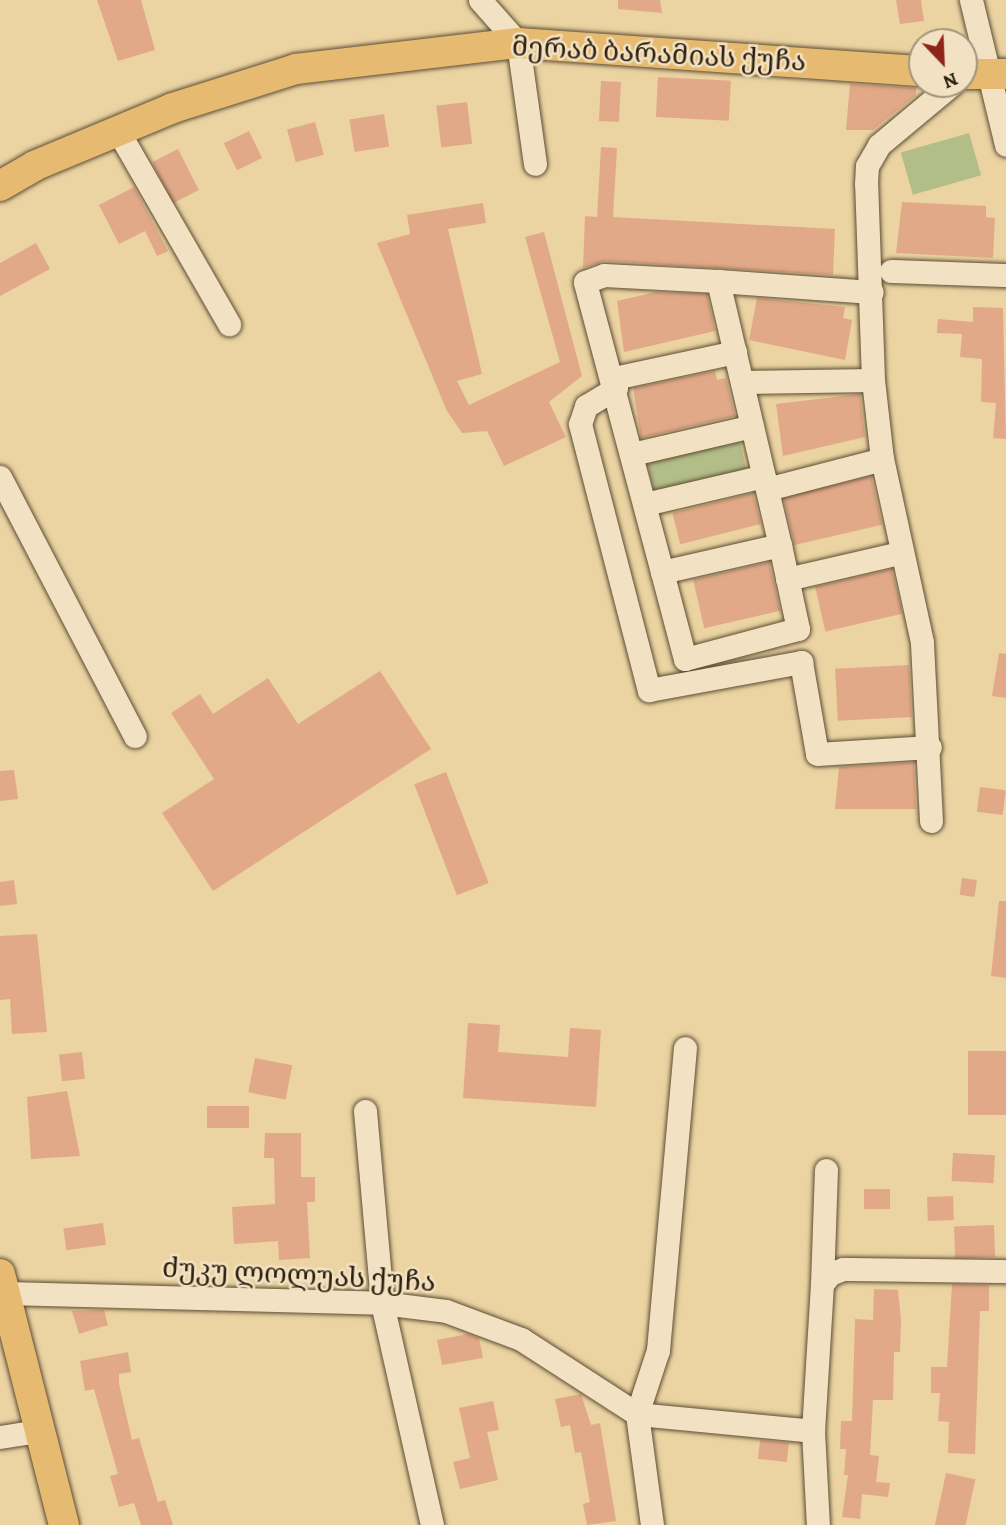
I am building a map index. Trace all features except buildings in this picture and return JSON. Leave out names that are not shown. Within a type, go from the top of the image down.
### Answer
[{"type":"main road","name":"მერაბ ბარამიას ქუჩა","points":[[0,186],[118,131],[296,69],[518,43],[908,70]]},
{"type":"main road","points":[[3,1283],[64,1525]]},
{"type":"street","points":[[480,0],[518,43],[535,164]]},
{"type":"street","points":[[971,0],[986,73],[1006,145]]},
{"type":"street","points":[[931,821],[930,747],[922,642],[900,553],[882,459],[873,380],[873,292],[867,166],[890,134],[935,98]]},
{"type":"street","points":[[118,131],[229,324]]},
{"type":"street","points":[[891,271],[1006,275]]},
{"type":"street","points":[[718,281],[798,629],[685,659],[615,383],[585,282],[604,275],[718,281],[873,292]]},
{"type":"street","points":[[735,352],[615,383],[586,406],[580,424],[649,690],[801,662],[817,754],[930,747]]},
{"type":"street","points":[[742,382],[873,380]]},
{"type":"street","points":[[632,454],[752,426]]},
{"type":"street","points":[[645,504],[882,459]]},
{"type":"street","points":[[0,477],[135,736]]},
{"type":"street","points":[[662,572],[780,545]]},
{"type":"street","points":[[787,579],[900,553]]},
{"type":"street","points":[[652,1525],[638,1415],[658,1350],[685,1048]]},
{"type":"street","points":[[365,1111],[382,1303],[432,1525]]},
{"type":"street","points":[[818,1525],[813,1431],[826,1170]]},
{"type":"street","points":[[822,1284],[843,1269],[1006,1271]]},
{"type":"street","name":"ძუკუ ლოლუას ქუჩა","points":[[3,1283],[382,1303],[446,1311],[521,1339],[638,1415],[813,1431]]},
{"type":"street","points":[[0,1437],[39,1431]]},
{"type":"green space","points":[[969,133],[981,175],[913,195],[901,153]]},
{"type":"green space","points":[[739,438],[748,476],[655,497],[646,459]]}]
